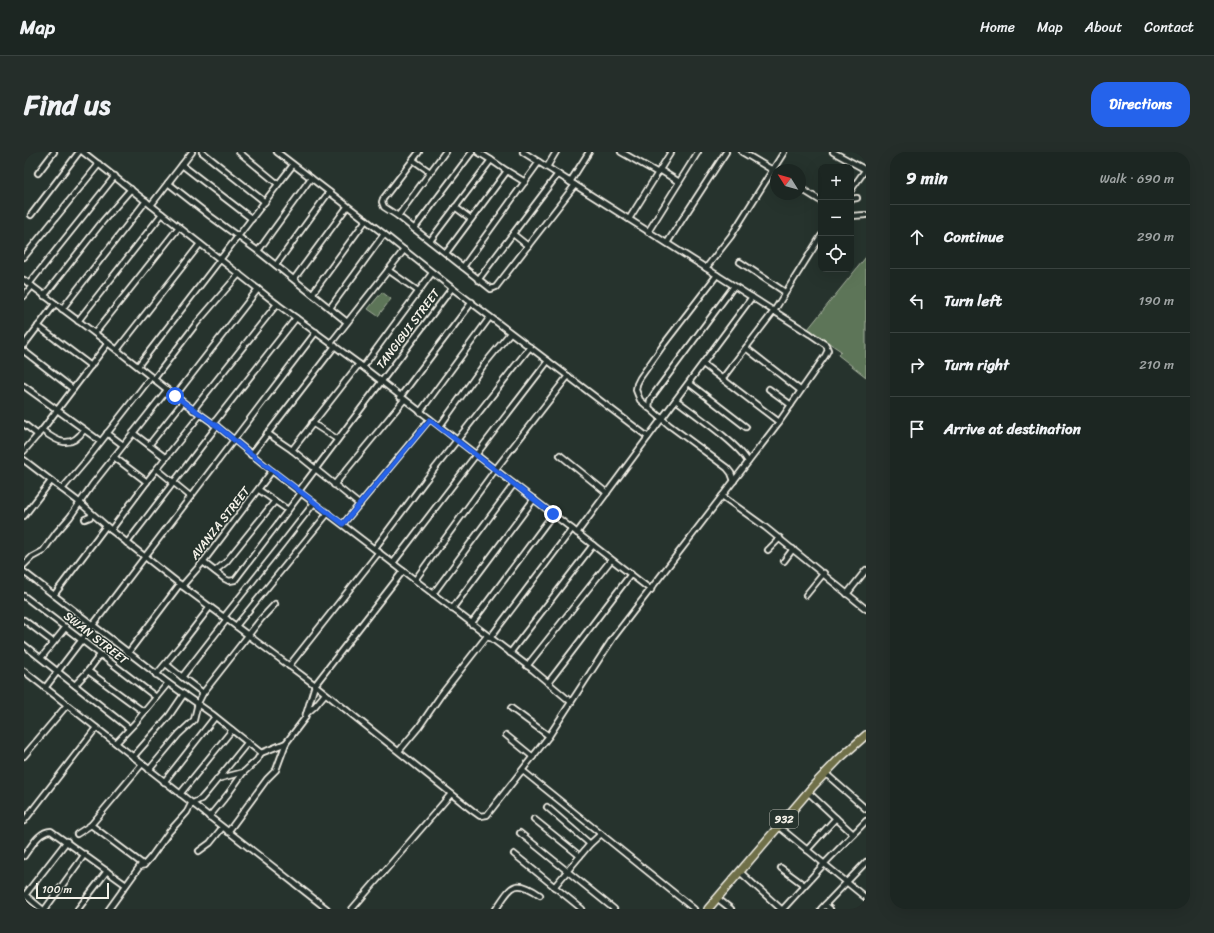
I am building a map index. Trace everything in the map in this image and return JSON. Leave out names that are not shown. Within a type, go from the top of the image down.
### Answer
[{"type":"main road","name":"932","points":[[708,909],[825,773],[866,735]]},
{"type":"street","points":[[38,172],[54,152]]},
{"type":"street","points":[[31,214],[79,152]]},
{"type":"street","points":[[83,152],[277,304],[440,426],[476,456],[651,590]]},
{"type":"street","points":[[151,205],[192,152]]},
{"type":"street","points":[[202,152],[265,202]]},
{"type":"street","points":[[239,152],[278,184]]},
{"type":"street","points":[[277,152],[510,333],[648,437]]},
{"type":"street","points":[[419,152],[383,199],[382,202],[384,207],[446,253],[489,288],[494,289],[496,287],[575,185]]},
{"type":"street","points":[[398,216],[446,152]]},
{"type":"street","points":[[414,229],[472,152]]},
{"type":"street","points":[[478,152],[525,182]]},
{"type":"street","points":[[24,460],[79,502],[106,526],[181,585],[315,685],[476,814],[480,816],[487,815],[549,736],[602,654],[779,422],[827,352],[827,347],[817,339],[523,152]]},
{"type":"street","points":[[547,167],[556,152]]},
{"type":"street","points":[[570,182],[589,152]]},
{"type":"street","points":[[621,152],[678,182]]},
{"type":"street","points":[[628,219],[671,152]]},
{"type":"street","points":[[648,232],[698,152]]},
{"type":"street","points":[[666,243],[726,152]]},
{"type":"street","points":[[742,152],[770,169]]},
{"type":"street","points":[[778,164],[784,152]]},
{"type":"street","points":[[833,152],[866,170],[854,186]]},
{"type":"street","points":[[413,160],[430,172]]},
{"type":"street","points":[[430,241],[490,160]]},
{"type":"street","points":[[463,267],[539,162]]},
{"type":"street","points":[[24,257],[99,164]]},
{"type":"street","points":[[182,165],[252,219]]},
{"type":"street","points":[[138,366],[293,165]]},
{"type":"street","points":[[446,253],[507,171]]},
{"type":"street","points":[[478,280],[558,174]]},
{"type":"street","points":[[24,296],[30,285],[115,176]]},
{"type":"street","points":[[706,268],[731,236],[770,177]]},
{"type":"street","points":[[258,251],[311,178]]},
{"type":"street","points":[[168,183],[348,322]]},
{"type":"street","points":[[44,296],[103,221],[131,189]]},
{"type":"street","points":[[276,265],[329,192]]},
{"type":"street","points":[[806,192],[819,200]]},
{"type":"street","points":[[62,310],[146,201]]},
{"type":"street","points":[[294,279],[347,207]]},
{"type":"street","points":[[455,208],[471,219]]},
{"type":"street","points":[[78,321],[162,214]]},
{"type":"street","points":[[854,216],[866,215]]},
{"type":"street","points":[[312,294],[366,220]]},
{"type":"street","points":[[95,333],[179,227]]},
{"type":"street","points":[[330,308],[384,234]]},
{"type":"street","points":[[513,234],[528,246]]},
{"type":"street","points":[[722,379],[774,311],[818,241]]},
{"type":"street","points":[[117,350],[200,244]]},
{"type":"street","points":[[331,343],[404,250]]},
{"type":"street","points":[[740,262],[785,292]]},
{"type":"street","points":[[388,270],[418,292]]},
{"type":"street","points":[[292,450],[312,423],[361,366],[432,272]]},
{"type":"street","points":[[62,490],[100,441],[239,274]]},
{"type":"street","points":[[717,275],[664,344],[637,384],[636,390],[637,396],[649,408],[727,468],[734,481]]},
{"type":"street","points":[[24,280],[138,366],[193,410],[215,425],[272,471],[527,666],[571,702]]},
{"type":"street","points":[[649,408],[650,400],[654,394],[734,286]]},
{"type":"street","points":[[175,396],[258,288]]},
{"type":"street","name":"TANGIGUI STREET","points":[[203,562],[229,581],[235,580],[288,510],[337,439],[452,288]]},
{"type":"street","points":[[577,533],[752,297]]},
{"type":"street","points":[[400,397],[472,302]]},
{"type":"street","points":[[24,345],[55,304]]},
{"type":"street","points":[[193,410],[277,304]]},
{"type":"street","points":[[420,412],[490,317]]},
{"type":"street","points":[[127,543],[296,318]]},
{"type":"street","points":[[38,326],[91,366]]},
{"type":"street","points":[[45,688],[316,332]]},
{"type":"street","points":[[440,426],[483,366],[510,333]]},
{"type":"street","points":[[24,452],[108,344]]},
{"type":"street","points":[[251,454],[335,346]]},
{"type":"street","points":[[289,666],[377,550],[457,440],[530,348]]},
{"type":"street","points":[[746,348],[800,390]]},
{"type":"street","points":[[24,351],[73,389]]},
{"type":"street","points":[[393,563],[548,361]]},
{"type":"street","points":[[703,364],[779,422]]},
{"type":"street","points":[[415,580],[495,470],[568,376]]},
{"type":"street","points":[[689,383],[746,427]]},
{"type":"street","points":[[24,386],[100,441]]},
{"type":"street","points":[[769,389],[791,405]]},
{"type":"street","points":[[24,565],[34,555],[43,551],[56,532],[70,517],[79,502],[114,456],[167,390]]},
{"type":"street","points":[[334,485],[404,400]]},
{"type":"street","points":[[676,400],[743,453],[748,462]]},
{"type":"street","points":[[149,445],[183,402]]},
{"type":"street","points":[[111,530],[200,415]]},
{"type":"street","points":[[343,524],[430,420]]},
{"type":"street","points":[[312,423],[337,439]]},
{"type":"street","points":[[24,424],[38,435]]},
{"type":"street","points":[[42,430],[52,438],[67,443],[77,438],[84,430]]},
{"type":"street","points":[[107,433],[123,445]]},
{"type":"street","points":[[133,433],[166,458]]},
{"type":"street","points":[[267,433],[292,450],[360,505]]},
{"type":"street","points":[[560,455],[607,493]]},
{"type":"street","points":[[114,456],[147,482]]},
{"type":"street","points":[[157,469],[190,496]]},
{"type":"street","name":"AVANZA STREET","points":[[128,652],[181,585],[203,562],[272,471]]},
{"type":"street","points":[[24,516],[51,481]]},
{"type":"street","points":[[433,594],[514,484]]},
{"type":"street","points":[[258,490],[288,510]]},
{"type":"street","points":[[722,496],[766,527],[824,573],[866,609]]},
{"type":"street","points":[[452,609],[534,499]]},
{"type":"street","points":[[215,571],[226,562],[275,501]]},
{"type":"street","points":[[182,677],[225,618],[314,503]]},
{"type":"street","points":[[236,626],[328,513]]},
{"type":"street","points":[[85,519],[92,514]]},
{"type":"street","points":[[471,624],[553,514]]},
{"type":"street","points":[[54,595],[106,526]]},
{"type":"street","points":[[399,751],[419,727],[441,695],[572,529]]},
{"type":"street","points":[[768,550],[780,538]]},
{"type":"street","points":[[510,653],[592,545]]},
{"type":"street","points":[[784,561],[793,549]]},
{"type":"street","points":[[527,666],[611,560]]},
{"type":"street","points":[[848,594],[866,570]]},
{"type":"street","points":[[228,832],[267,779],[276,770],[286,743],[306,714],[315,685],[403,571]]},
{"type":"street","points":[[24,572],[156,675],[198,703],[261,753]]},
{"type":"street","points":[[806,595],[824,573]]},
{"type":"street","points":[[548,683],[630,574]]},
{"type":"street","name":"SWAN STREET","points":[[24,596],[156,697]]},
{"type":"street","points":[[149,770],[179,734],[194,720],[198,703],[203,693],[248,634],[275,604]]},
{"type":"street","points":[[156,675],[210,607]]},
{"type":"street","points":[[24,620],[53,642]]},
{"type":"street","points":[[41,658],[66,627]]},
{"type":"street","points":[[24,645],[130,728]]},
{"type":"street","points":[[75,685],[100,655]]},
{"type":"street","points":[[166,664],[203,693]]},
{"type":"street","points":[[24,671],[191,804],[327,909]]},
{"type":"street","points":[[88,671],[144,712]]},
{"type":"street","points":[[116,743],[168,683]]},
{"type":"street","points":[[133,757],[169,716],[184,694]]},
{"type":"street","points":[[306,714],[325,694]]},
{"type":"street","points":[[24,756],[67,705]]},
{"type":"street","points":[[511,708],[549,736]]},
{"type":"street","points":[[164,782],[216,717]]},
{"type":"street","points":[[24,821],[96,728]]},
{"type":"street","points":[[180,794],[232,730]]},
{"type":"street","points":[[506,735],[533,757]]},
{"type":"street","points":[[109,909],[140,866],[144,865],[169,832],[187,812],[191,804],[201,799],[248,742]]},
{"type":"street","points":[[209,817],[244,772],[261,753],[286,743]]},
{"type":"street","points":[[78,834],[91,825],[142,764]]},
{"type":"street","points":[[523,771],[694,909]]},
{"type":"street","points":[[217,779],[244,772]]},
{"type":"street","points":[[825,773],[866,809]]},
{"type":"street","points":[[808,792],[853,834]]},
{"type":"street","points":[[352,909],[451,794]]},
{"type":"street","points":[[546,806],[590,844]]},
{"type":"street","points":[[807,850],[836,818]]},
{"type":"street","points":[[534,819],[580,856]]},
{"type":"street","points":[[740,872],[782,909],[866,821]]},
{"type":"street","points":[[91,825],[144,865]]},
{"type":"street","points":[[778,826],[866,898]]},
{"type":"street","points":[[198,851],[210,843],[222,828]]},
{"type":"street","points":[[24,856],[41,834],[51,831],[67,841],[126,885]]},
{"type":"street","points":[[520,833],[614,909]]},
{"type":"street","points":[[554,887],[590,844],[601,834]]},
{"type":"street","points":[[67,841],[25,894],[43,909],[85,854]]},
{"type":"street","points":[[514,854],[582,909]]},
{"type":"street","points":[[830,909],[823,907],[866,863]]},
{"type":"street","points":[[781,868],[804,885]]},
{"type":"street","points":[[78,909],[107,871]]},
{"type":"street","points":[[496,909],[510,889],[515,886],[526,887],[540,895]]},
{"type":"street","points":[[718,898],[731,909]]},
{"type":"green space","points":[[866,257],[866,377],[838,355],[841,351],[808,329]]},
{"type":"green space","points":[[382,292],[391,299],[378,316],[368,309]]},
{"type":"route","points":[[175,396],[217,426],[294,488],[343,524],[430,420],[553,514]]}]
